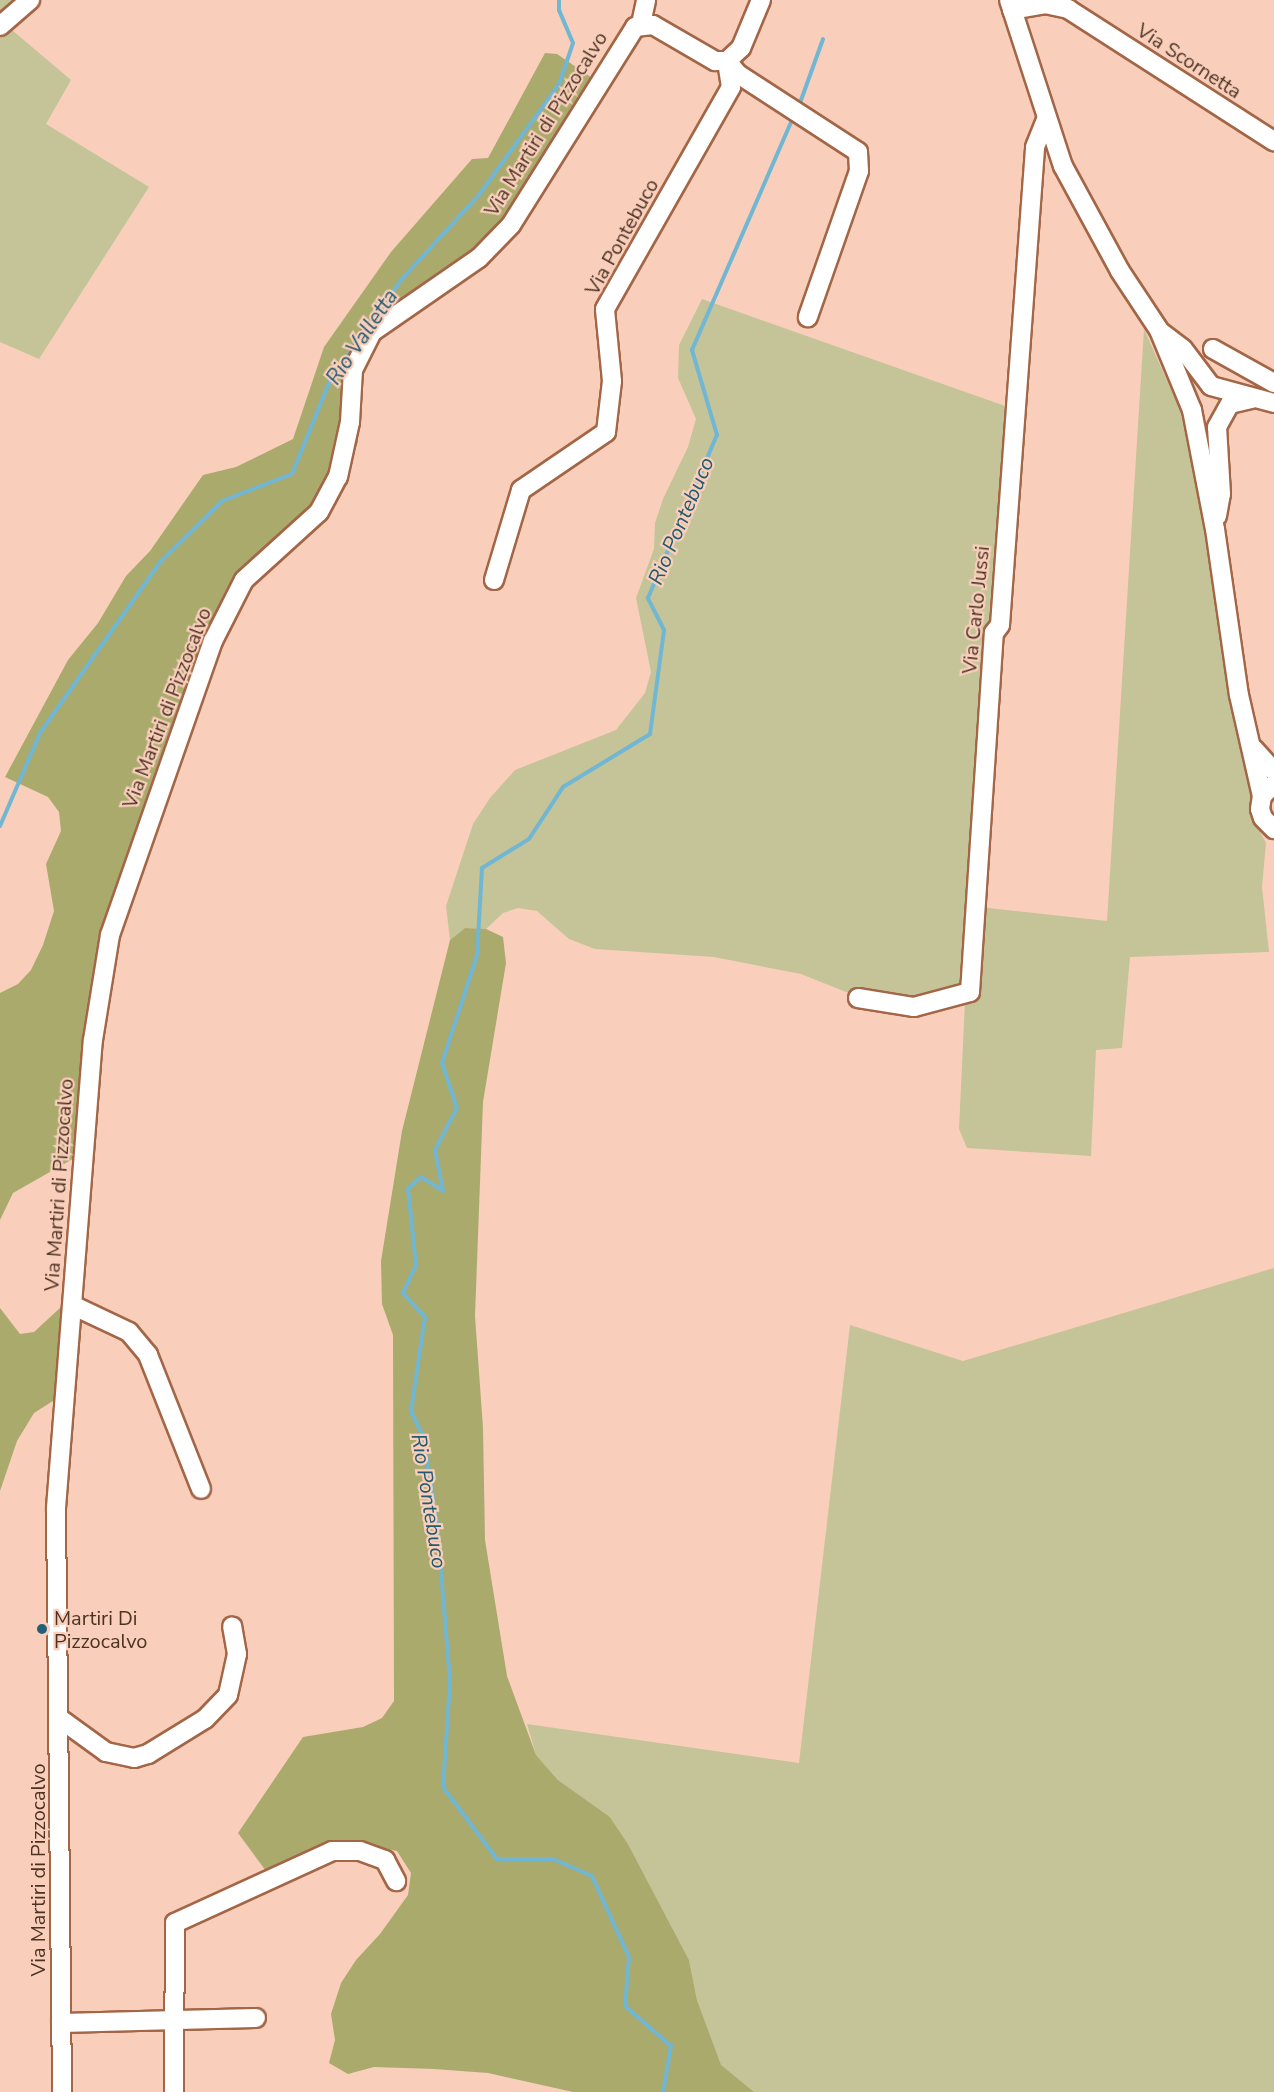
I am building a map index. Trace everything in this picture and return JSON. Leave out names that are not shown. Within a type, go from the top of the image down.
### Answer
[{"type":"street","points":[[0,27],[30,0]]},
{"type":"street","points":[[646,0],[641,24],[653,25],[714,60],[727,61],[738,74],[858,152],[859,171],[808,316]]},
{"type":"street","points":[[727,61],[741,48],[761,0]]},
{"type":"street","name":"Via Scornetta","points":[[1010,5],[1045,4],[1068,9],[1274,141]]},
{"type":"street","points":[[1010,5],[1046,120],[1078,198],[1159,330],[1192,410],[1215,529],[1239,695],[1251,746],[1268,790],[1263,818],[1273,831]]},
{"type":"street","name":"Via Martiri di Pizzocalvo","points":[[62,2092],[56,1508],[93,1040],[110,935],[213,641],[244,580],[319,512],[338,477],[350,422],[352,370],[372,333],[479,258],[511,225],[631,30],[641,24]]},
{"type":"street","name":"Via Pontebuco","points":[[494,580],[521,490],[606,432],[612,381],[605,309],[731,87],[727,61]]},
{"type":"street","name":"Via Carlo Jussi","points":[[858,998],[914,1007],[970,992],[994,633],[1000,625],[1035,147],[1046,120]]},
{"type":"street","points":[[1159,330],[1183,349],[1211,386],[1252,399],[1274,403]]},
{"type":"street","points":[[1213,349],[1274,383]]},
{"type":"street","points":[[1215,529],[1221,494],[1217,427],[1230,404],[1252,399]]},
{"type":"street","points":[[1251,746],[1274,771]]},
{"type":"street","name":"Via Martiri di Pizzocalvo","points":[[72,1305],[129,1332],[148,1355],[201,1489]]},
{"type":"street","points":[[59,1718],[106,1752],[134,1758],[148,1754],[204,1719],[228,1695],[237,1654],[232,1626]]},
{"type":"street","points":[[174,2092],[172,2020],[175,1923],[332,1851],[360,1851],[385,1860],[396,1881]]},
{"type":"street","points":[[62,2023],[256,2018]]},
{"type":"green space","points":[[0,0],[33,0],[6,25],[71,80],[46,124],[149,187],[39,359],[0,342]]},
{"type":"green space","points":[[702,299],[1008,407],[970,906],[1107,921],[1144,329],[1188,428],[1234,724],[1254,781],[1251,815],[1266,843],[1262,887],[1269,952],[1130,957],[1122,1048],[1096,1050],[1091,1156],[967,1148],[959,1129],[965,1001],[866,1000],[801,974],[714,957],[595,949],[569,939],[537,911],[518,908],[503,913],[486,929],[465,928],[450,940],[446,906],[473,824],[490,798],[515,770],[616,730],[645,693],[651,672],[636,598],[654,549],[655,523],[663,499],[688,447],[696,419],[678,378],[679,345]]},
{"type":"green space","points":[[1274,1268],[1274,2092],[754,2092],[721,2066],[697,2000],[689,1960],[628,1844],[610,1817],[558,1780],[536,1755],[527,1724],[799,1763],[850,1325],[963,1361]]},
{"type":"shaded area","points":[[545,53],[557,54],[601,84],[516,226],[365,352],[354,392],[358,442],[335,503],[320,525],[254,575],[219,636],[109,961],[92,1148],[13,1193],[0,1220],[0,993],[18,984],[31,970],[43,945],[54,911],[46,864],[61,831],[59,812],[48,797],[5,777],[68,660],[98,623],[126,576],[150,551],[203,475],[236,467],[293,439],[324,347],[391,252],[472,159],[488,158]]},
{"type":"shaded area","points":[[465,928],[486,929],[503,937],[506,963],[483,1102],[475,1316],[483,1428],[485,1540],[507,1676],[536,1755],[558,1780],[610,1817],[628,1844],[689,1960],[697,2000],[721,2065],[754,2092],[573,2092],[488,2073],[434,2069],[374,2067],[348,2074],[329,2063],[335,2040],[331,2014],[341,1983],[356,1960],[380,1934],[408,1895],[411,1873],[397,1851],[348,1841],[266,1871],[238,1833],[303,1737],[363,1727],[382,1718],[394,1701],[393,1335],[382,1304],[381,1261],[402,1131],[450,940]]},
{"type":"shaded area","points":[[61,1307],[56,1399],[34,1413],[17,1441],[0,1491],[0,1308],[20,1334],[34,1332]]},
{"type":"waterway","name":"Rio Valletta","points":[[370,324],[401,280],[479,195],[559,84],[573,43],[559,10],[559,0]]},
{"type":"waterway","name":"Rio Pontebuco","points":[[800,103],[823,39]]},
{"type":"waterway","name":"Rio Pontebuco","points":[[663,2092],[671,2046],[625,2006],[629,1957],[592,1876],[553,1859],[497,1859],[443,1787],[450,1681],[437,1523],[423,1436],[411,1411],[425,1317],[403,1293],[416,1265],[408,1189],[421,1177],[443,1191],[435,1150],[457,1108],[442,1063],[477,955],[482,868],[529,839],[563,787],[650,734],[664,630],[648,598],[717,435],[692,350],[792,120]]},
{"type":"waterway","name":"Rio Valletta","points":[[0,826],[40,733],[160,562],[222,501],[292,474],[329,383],[357,342]]},
{"type":"place","name":"Martiri Di Pizzocalvo","points":[[42,1629]]}]
